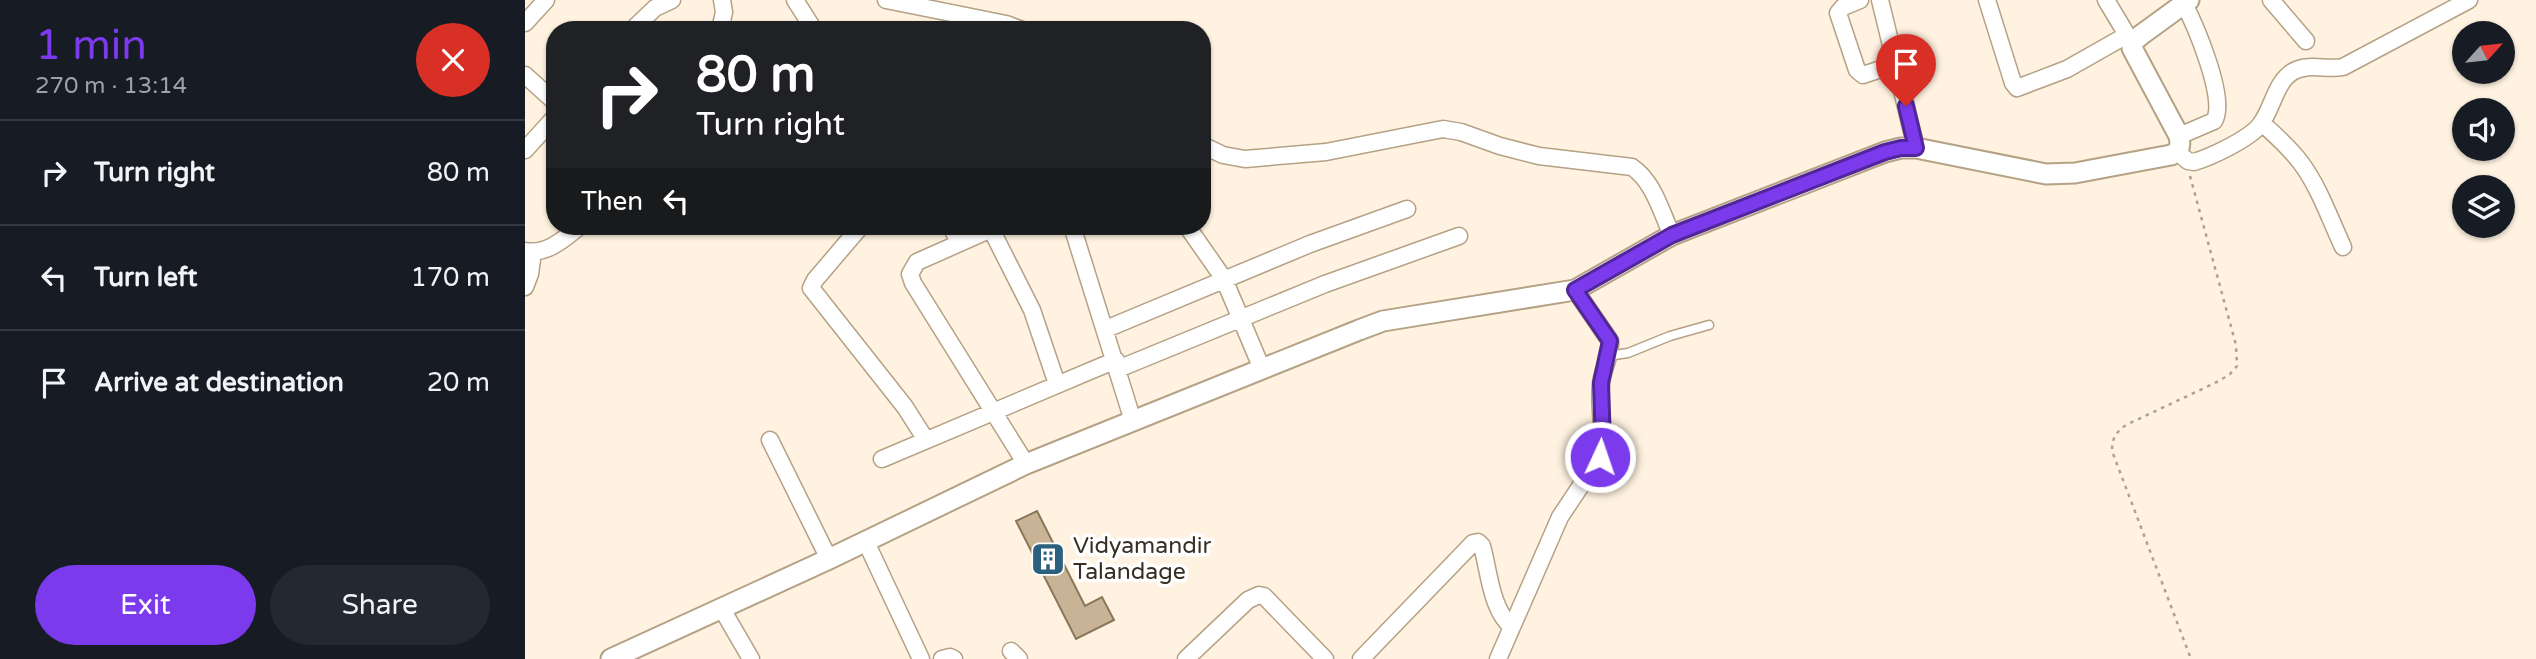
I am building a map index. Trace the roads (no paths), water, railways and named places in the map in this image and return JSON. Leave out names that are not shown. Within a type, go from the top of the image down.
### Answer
[{"type":"street","points":[[525,23],[546,0]]},
{"type":"street","points":[[639,21],[651,4],[672,0]]},
{"type":"street","points":[[722,0],[722,21]]},
{"type":"street","points":[[795,0],[808,21]]},
{"type":"street","points":[[886,0],[991,21]]},
{"type":"street","points":[[1860,0],[1841,4],[1837,13],[1859,74],[1868,74],[1896,64]]},
{"type":"street","points":[[1880,0],[1916,148]]},
{"type":"street","points":[[611,659],[866,542],[1026,464],[1262,369],[1383,321],[1575,290],[1672,235],[1885,152],[1916,148],[2046,173],[2075,173],[2171,155],[2181,150],[2214,121],[2217,112],[2207,57],[2185,1],[2130,38],[2067,69],[2018,88],[2013,83],[1987,0]]},
{"type":"street","points":[[2106,0],[2130,38],[2136,59],[2181,150],[2201,160],[2256,130],[2283,80],[2291,72],[2308,67],[2343,66],[2469,0]]},
{"type":"street","points":[[2271,0],[2306,41]]},
{"type":"street","points":[[525,75],[546,94]]},
{"type":"street","points":[[2262,123],[2302,164],[2343,247]]},
{"type":"street","points":[[525,150],[546,127]]},
{"type":"street","points":[[1211,149],[1223,155],[1245,159],[1326,152],[1434,130],[1461,132],[1539,156],[1632,167],[1642,174],[1649,184],[1672,235]]},
{"type":"street","points":[[1106,329],[1310,244],[1407,209]]},
{"type":"street","points":[[525,287],[530,274],[529,252],[557,244],[568,235]]},
{"type":"street","points":[[853,235],[811,288],[905,407],[926,440]]},
{"type":"street","points":[[955,235],[959,243]]},
{"type":"street","points":[[976,235],[917,262],[910,274],[913,283],[1026,464]]},
{"type":"street","points":[[998,235],[1032,310],[1057,384]]},
{"type":"street","points":[[1075,235],[1133,421]]},
{"type":"street","points":[[1193,235],[1224,279],[1239,320],[1262,369]]},
{"type":"street","points":[[882,459],[1057,384],[1117,365],[1239,320],[1325,284],[1459,236]]},
{"type":"street","points":[[1498,659],[1560,517],[1600,457],[1603,445],[1601,383],[1610,348],[1608,335],[1575,290]]},
{"type":"street","points":[[770,440],[829,559]]},
{"type":"street","points":[[866,542],[921,659]]},
{"type":"street","points":[[1361,659],[1473,543],[1478,542],[1482,546],[1499,609],[1504,621],[1512,627]]},
{"type":"street","points":[[1186,659],[1248,600],[1259,595],[1264,596],[1325,659]]},
{"type":"street","points":[[723,609],[751,659]]},
{"type":"street","points":[[942,659],[954,659]]},
{"type":"lane","points":[[1608,356],[1628,353],[1670,335],[1709,325]]},
{"type":"place","name":"Vidyamandir Talandage","points":[[1048,559]]}]
